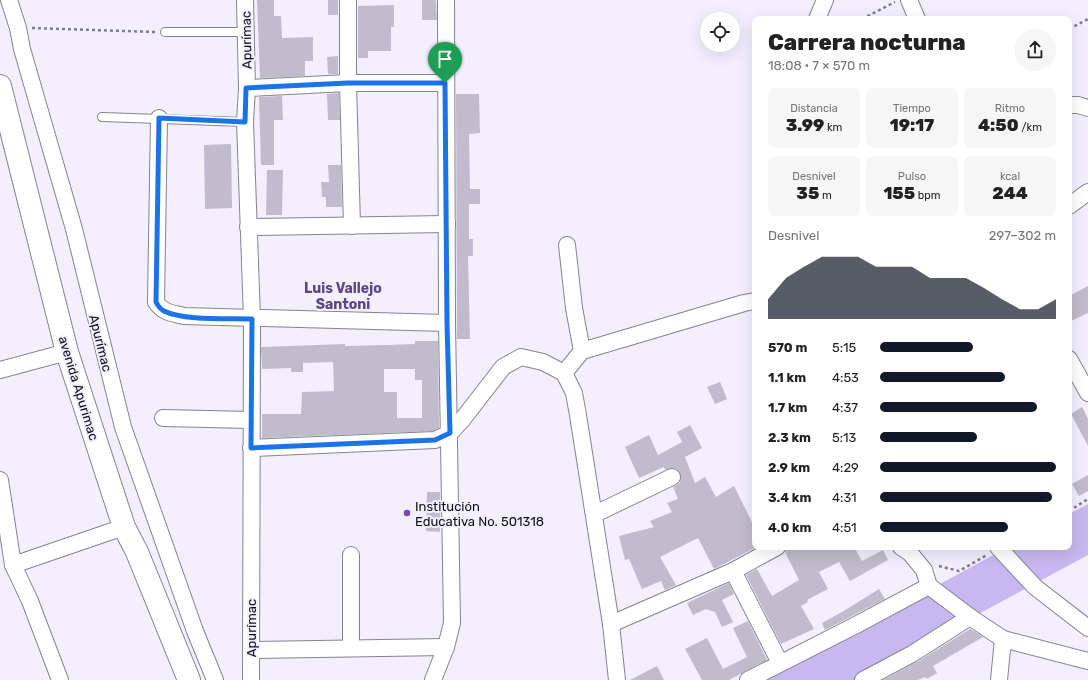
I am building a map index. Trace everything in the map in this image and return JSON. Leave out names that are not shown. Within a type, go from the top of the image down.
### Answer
[{"type":"street","name":"Apurímac","points":[[9,0],[74,229],[123,427],[195,631],[215,680]]},
{"type":"street","name":"Apurímac","points":[[245,0],[245,122],[252,319],[251,680]]},
{"type":"street","points":[[348,0],[348,83],[352,226]]},
{"type":"street","points":[[434,680],[446,647],[452,623],[447,323],[445,83],[446,0]]},
{"type":"street","points":[[818,16],[824,0]]},
{"type":"street","points":[[909,0],[916,16]]},
{"type":"street","points":[[246,88],[348,83],[445,83]]},
{"type":"street","name":"avenida Apurimac","points":[[0,86],[67,352],[124,527],[137,552],[189,680]]},
{"type":"street","points":[[1072,105],[1088,108]]},
{"type":"street","points":[[159,118],[156,302],[160,309],[165,312],[184,316],[447,323]]},
{"type":"street","points":[[1072,204],[1088,192]]},
{"type":"street","points":[[248,227],[447,224]]},
{"type":"street","points":[[566,245],[574,308],[582,350]]},
{"type":"street","points":[[564,373],[582,350],[752,302]]},
{"type":"street","points":[[0,370],[67,352]]},
{"type":"street","points":[[251,448],[435,440],[450,433],[462,420],[503,367],[522,357],[543,362],[564,373],[574,394],[595,514],[611,624],[617,680]]},
{"type":"street","points":[[1072,364],[1088,393]]},
{"type":"street","points":[[163,418],[251,420]]},
{"type":"street","points":[[595,514],[672,477]]},
{"type":"street","points":[[0,480],[13,565],[30,601],[60,680]]},
{"type":"street","points":[[13,565],[124,527]]},
{"type":"street","points":[[611,624],[733,571],[772,550]]},
{"type":"street","points":[[906,550],[910,553],[924,570],[929,586],[970,617],[1003,639],[1088,661]]},
{"type":"street","points":[[1001,550],[1035,587],[1088,628]]},
{"type":"street","points":[[351,555],[352,648]]},
{"type":"street","points":[[733,571],[780,663]]},
{"type":"street","points":[[748,680],[929,586]]},
{"type":"street","points":[[864,680],[912,654],[970,617]]},
{"type":"street","points":[[1000,680],[1003,639]]},
{"type":"street","points":[[252,650],[446,647]]},
{"type":"lane","points":[[165,32],[246,32]]},
{"type":"lane","points":[[102,118],[159,118],[245,122]]},
{"type":"path","points":[[868,16],[899,0]]},
{"type":"path","points":[[1072,27],[1088,19]]},
{"type":"path","points":[[18,28],[165,32]]},
{"type":"path","points":[[1072,508],[1088,499]]},
{"type":"path","points":[[929,586],[939,566],[959,571],[998,550]]},
{"type":"shaded area","points":[[1088,504],[1088,555],[854,680],[764,680],[1002,550],[1072,550],[1072,512]]},
{"type":"building","points":[[257,0],[274,0],[274,16],[281,16],[282,38],[313,37],[313,61],[305,61],[305,76],[260,78]]},
{"type":"building","points":[[328,0],[338,0],[338,15],[328,15]]},
{"type":"building","points":[[422,0],[436,0],[437,20],[422,20]]},
{"type":"building","points":[[394,5],[394,27],[391,27],[391,51],[368,51],[368,58],[358,58],[358,6]]},
{"type":"building","points":[[338,56],[338,74],[328,74],[327,57]]},
{"type":"building","points":[[339,93],[340,120],[328,120],[327,94]]},
{"type":"building","points":[[456,94],[479,94],[480,133],[469,134],[470,189],[480,189],[480,204],[469,204],[469,239],[473,239],[473,256],[468,256],[470,339],[457,339]]},
{"type":"building","points":[[282,96],[283,120],[274,120],[274,165],[261,165],[259,97]]},
{"type":"building","points":[[231,144],[232,208],[205,209],[204,145]]},
{"type":"building","points":[[328,165],[341,165],[342,207],[326,207],[326,197],[322,197],[321,182],[329,182]]},
{"type":"building","points":[[267,170],[283,170],[282,215],[266,215]]},
{"type":"building","points":[[1088,286],[1088,313],[1072,321],[1072,294]]},
{"type":"building","points":[[415,341],[438,341],[439,428],[433,431],[262,438],[262,414],[301,414],[302,392],[334,391],[333,362],[303,363],[303,372],[291,372],[291,368],[262,369],[261,347],[345,344],[345,346],[415,344]],"holes":[[[384,369],[415,369],[415,380],[422,380],[422,418],[397,418],[397,392],[384,392]]]},
{"type":"building","points":[[720,382],[727,399],[715,404],[707,387]]},
{"type":"building","points":[[1082,407],[1088,419],[1088,446],[1072,416],[1072,413]]},
{"type":"building","points":[[690,425],[702,448],[685,457],[695,483],[705,477],[716,497],[734,486],[752,522],[752,550],[714,569],[698,538],[660,557],[676,585],[665,590],[661,581],[642,589],[629,559],[625,560],[619,536],[654,527],[650,521],[672,512],[667,503],[678,499],[673,487],[680,483],[681,477],[677,469],[672,468],[665,470],[664,467],[639,478],[625,447],[649,435],[658,455],[682,442],[677,432]]},
{"type":"building","points":[[1088,475],[1088,491],[1079,496],[1072,484]]},
{"type":"building","points":[[427,492],[440,492],[440,532],[426,531]]},
{"type":"building","points":[[785,550],[856,550],[862,561],[883,550],[888,560],[850,581],[839,562],[819,572],[828,589],[807,600],[808,602],[801,606],[814,629],[781,644],[746,575],[757,569],[772,596],[799,580]]},
{"type":"building","points":[[729,583],[734,594],[722,600],[733,622],[722,627],[715,612],[706,609],[693,615],[687,603]]},
{"type":"building","points":[[879,589],[885,599],[825,630],[822,623]]},
{"type":"building","points":[[748,621],[767,660],[729,680],[702,680],[685,649],[707,638],[723,669],[747,657],[733,628]]},
{"type":"building","points":[[970,629],[983,637],[933,666],[937,673],[927,679],[925,677],[918,680],[883,680],[917,662]]},
{"type":"building","points":[[657,666],[664,680],[630,680]]},
{"type":"place","name":"Institución Educativa No. 501318","points":[[407,513]]},
{"type":"district","name":"Luis Vallejo Santoni","points":[[343,296]]},
{"type":"route","points":[[348,83],[445,83],[447,323],[450,433],[435,440],[251,448],[252,319],[184,316],[165,312],[160,309],[156,302],[159,118],[245,122],[246,88],[348,83]]}]
